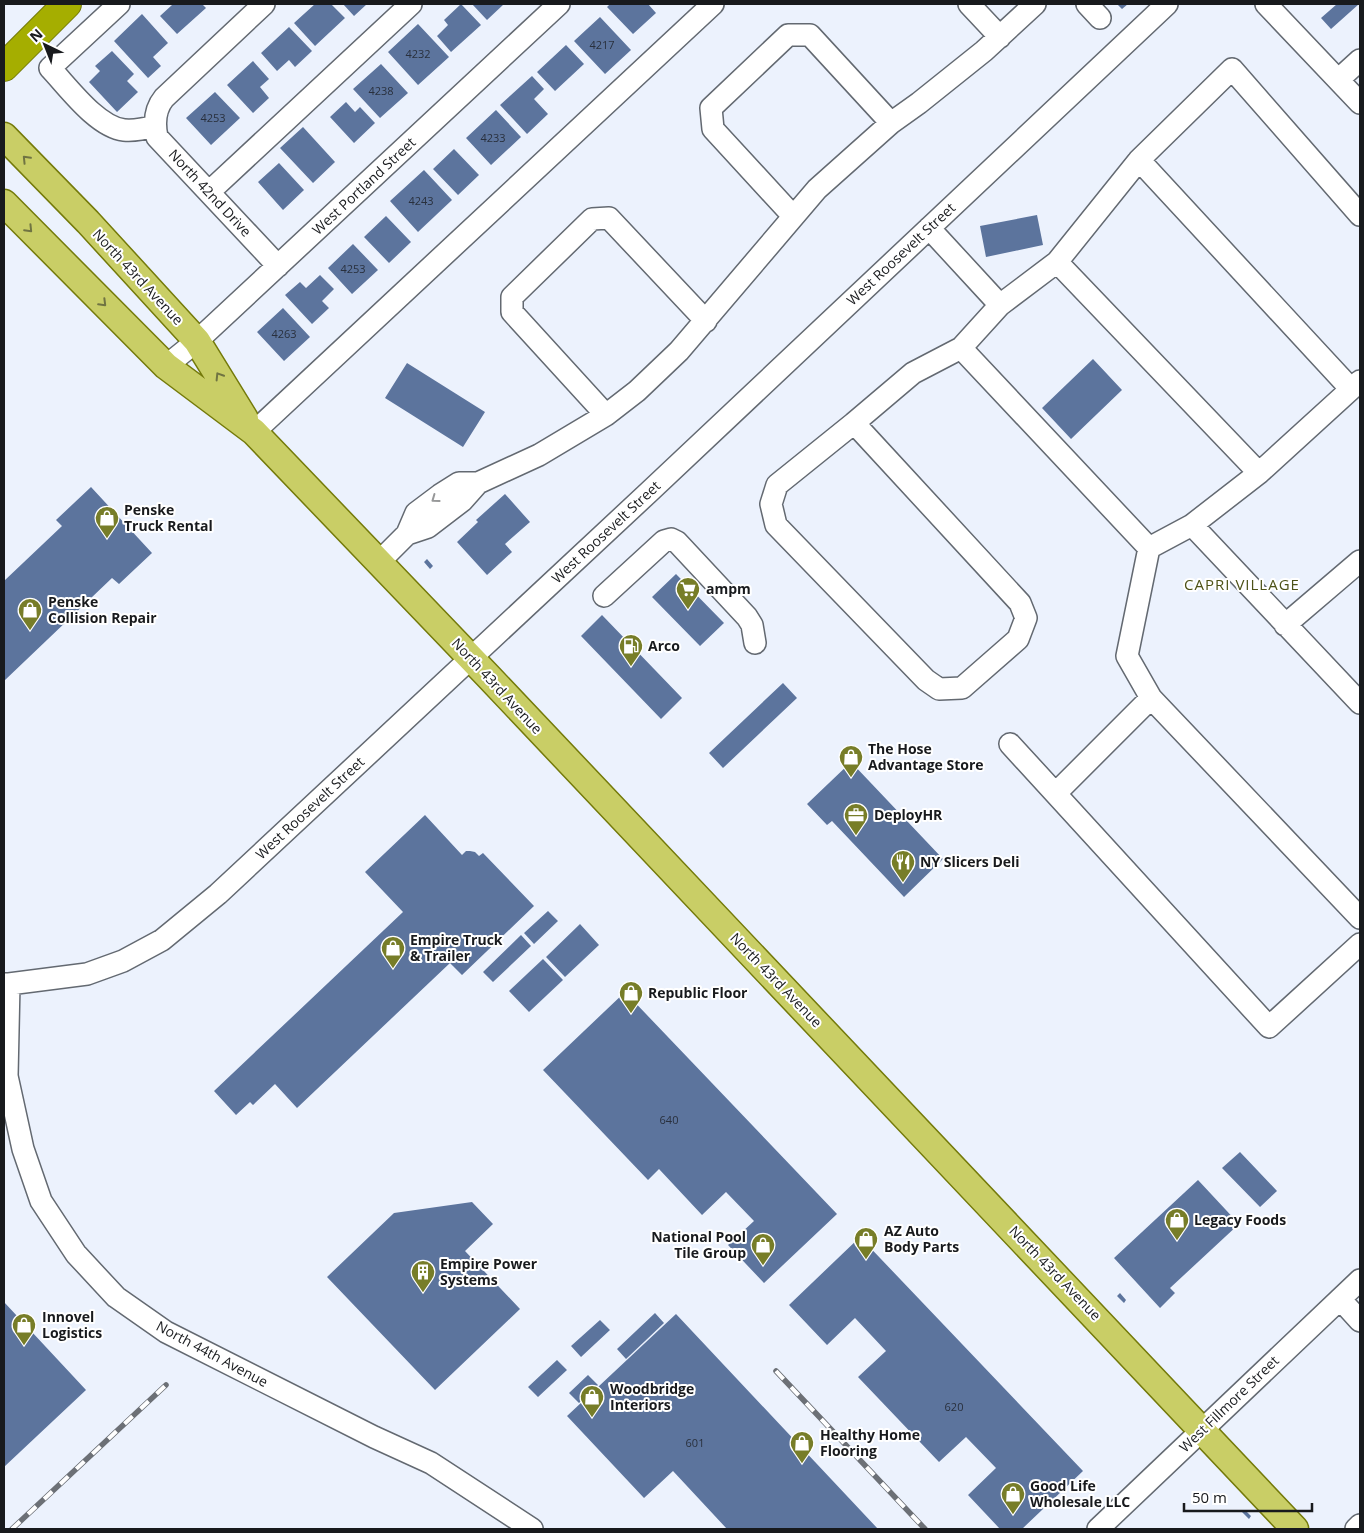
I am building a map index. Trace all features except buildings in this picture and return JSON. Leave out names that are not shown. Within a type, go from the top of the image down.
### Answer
[{"type":"highway","points":[[4,67],[67,4]]},
{"type":"main road","name":"North 43rd Avenue","points":[[4,136],[88,222],[197,341],[254,432]]},
{"type":"main road","name":"North 43rd Avenue","points":[[4,203],[166,366],[254,432],[471,658],[1296,1529]]},
{"type":"street","points":[[119,4],[50,68],[106,125],[122,130],[137,130],[155,121],[159,104],[164,98],[264,4]]},
{"type":"street","points":[[208,192],[411,4]]},
{"type":"street","name":"West Portland Street","points":[[166,366],[197,341],[559,4]]},
{"type":"street","points":[[254,432],[713,4]]},
{"type":"street","points":[[969,4],[1000,36]]},
{"type":"street","points":[[379,562],[407,534],[416,513],[440,495],[459,483],[478,483],[539,455],[606,415],[637,391],[672,358],[706,321],[817,189],[891,123],[920,103],[1035,4]]},
{"type":"street","name":"West Roosevelt Street","points":[[6,984],[87,974],[123,961],[162,940],[218,894],[1167,4]]},
{"type":"street","points":[[1266,4],[1360,103]]},
{"type":"street","points":[[793,216],[713,129],[711,108],[788,35],[810,35],[891,123]]},
{"type":"street","points":[[1338,80],[1360,60]]},
{"type":"street","points":[[854,423],[1020,603],[1026,618],[1018,639],[962,688],[939,689],[926,680],[776,525],[771,504],[777,485],[914,373],[961,348],[1000,305],[1057,262],[1139,160],[1232,69],[1360,215]]},
{"type":"street","name":"North 42nd Drive","points":[[155,121],[157,137],[278,266]]},
{"type":"street","points":[[1139,160],[1355,384],[1259,473],[1192,525],[1149,548]]},
{"type":"street","points":[[606,415],[512,312],[512,297],[592,219],[609,218],[706,321]]},
{"type":"street","points":[[929,228],[1000,305]]},
{"type":"street","points":[[1057,262],[1259,473]]},
{"type":"street","points":[[961,348],[1149,548]]},
{"type":"street","points":[[1192,525],[1360,703]]},
{"type":"street","points":[[604,596],[664,541],[671,539],[677,542],[748,617],[752,625],[755,643]]},
{"type":"street","points":[[1149,548],[1127,656],[1151,698],[1360,918]]},
{"type":"street","points":[[1285,625],[1360,561]]},
{"type":"street","points":[[1056,793],[1151,698]]},
{"type":"street","points":[[1010,744],[1269,1027],[1360,944]]},
{"type":"street","name":"North 44th Avenue","points":[[6,984],[7,1076],[23,1149],[41,1201],[76,1254],[116,1297],[166,1332],[374,1437],[431,1463],[532,1529]]},
{"type":"street","name":"West Fillmore Street","points":[[1098,1529],[1360,1280]]},
{"type":"street","points":[[1340,1299],[1360,1321]]},
{"type":"street","points":[[1356,1529],[1360,1525]]},
{"type":"railway","points":[[776,1371],[925,1529]]},
{"type":"railway","points":[[12,1529],[166,1385]]},
{"type":"place","name":"Penske Truck Rental","points":[[107,539]]},
{"type":"place","name":"ampm","points":[[688,610]]},
{"type":"place","name":"Penske Collision Repair","points":[[30,631]]},
{"type":"place","name":"Arco","points":[[631,667]]},
{"type":"place","name":"The Hose Advantage Store","points":[[851,778]]},
{"type":"place","name":"DeployHR","points":[[856,836]]},
{"type":"place","name":"NY Slicers Deli","points":[[903,883]]},
{"type":"place","name":"Empire Truck & Trailer","points":[[393,969]]},
{"type":"place","name":"Republic Floor","points":[[631,1014]]},
{"type":"place","name":"Legacy Foods","points":[[1177,1241]]},
{"type":"place","name":"AZ Auto Body Parts","points":[[866,1260]]},
{"type":"place","name":"National Pool Tile Group","points":[[763,1266]]},
{"type":"place","name":"Empire Power Systems","points":[[423,1293]]},
{"type":"place","name":"Innovel Logistics","points":[[24,1346]]},
{"type":"place","name":"Woodbridge Interiors","points":[[592,1418]]},
{"type":"place","name":"Healthy Home Flooring","points":[[802,1464]]},
{"type":"place","name":"Good Life Wholesale LLC","points":[[1013,1515]]},
{"type":"district","name":"CAPRI VILLAGE","points":[[1242,585]]}]
